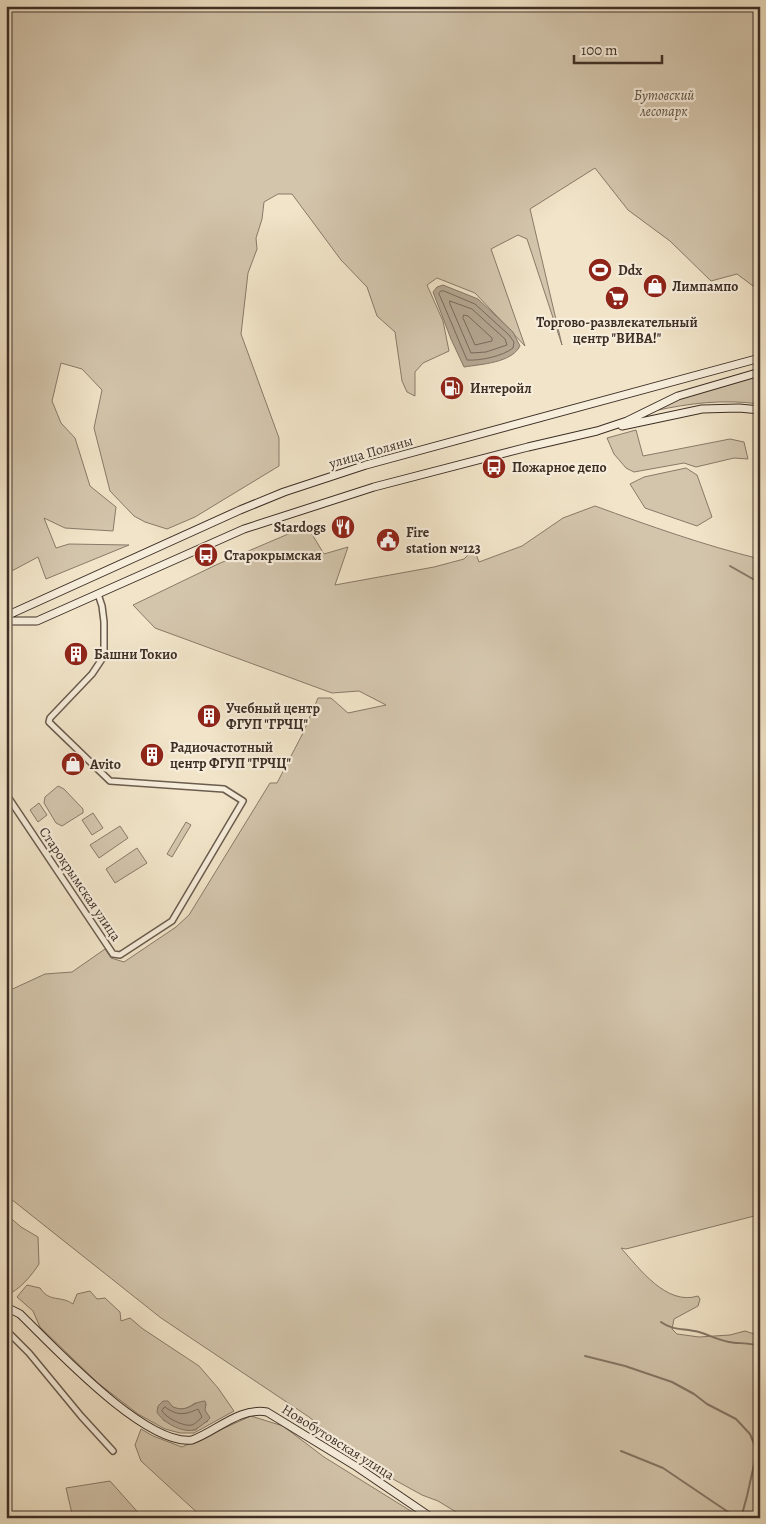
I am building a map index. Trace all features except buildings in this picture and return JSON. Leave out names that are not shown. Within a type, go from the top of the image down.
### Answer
[{"type":"main road","name":"улица Поляны","points":[[6,616],[240,510],[292,489],[366,465],[760,358]]},
{"type":"main road","points":[[597,431],[627,421],[678,396],[760,372]]},
{"type":"main road","points":[[6,621],[37,621],[244,529],[374,487],[528,447],[702,409],[739,408],[760,410]]},
{"type":"main road","name":"Новобутовская улица","points":[[6,1307],[20,1314],[85,1379],[127,1412],[163,1434],[178,1440],[192,1440],[250,1411],[267,1412],[358,1467],[432,1518]]},
{"type":"street","name":"Старокрымская улица","points":[[6,794],[113,954],[120,955],[172,921],[243,801],[224,789],[110,781],[49,722],[50,718],[92,674],[104,656],[104,622],[98,594]]},
{"type":"street","points":[[6,1330],[29,1353],[113,1451]]},
{"type":"green space","name":"Бутовский лесопарк","points":[[6,6],[760,6],[760,272],[753,286],[737,274],[711,281],[670,241],[628,210],[595,168],[530,209],[562,345],[527,239],[518,235],[491,249],[525,346],[475,293],[437,278],[427,285],[443,321],[449,351],[423,363],[415,372],[415,396],[407,392],[402,381],[395,332],[377,316],[367,287],[341,260],[292,194],[278,194],[264,202],[262,219],[256,238],[257,249],[248,273],[241,334],[279,438],[279,466],[195,517],[167,529],[145,522],[134,516],[110,491],[94,428],[102,390],[82,369],[61,363],[52,401],[61,423],[75,438],[90,486],[116,507],[113,531],[65,528],[44,518],[56,548],[69,544],[129,545],[46,579],[38,557],[6,574]]},
{"type":"green space","points":[[760,375],[760,404],[707,403],[654,411],[673,400]]},
{"type":"green space","points":[[636,430],[643,456],[730,439],[744,442],[748,459],[734,458],[696,467],[684,463],[634,472],[626,468],[614,454],[607,438]]},
{"type":"green space","points":[[686,468],[697,475],[712,517],[697,526],[645,508],[630,484],[644,477]]},
{"type":"green space","points":[[595,506],[656,528],[760,559],[760,1211],[758,1215],[626,1249],[621,1248],[645,1275],[664,1290],[675,1296],[686,1298],[698,1296],[700,1299],[698,1306],[674,1319],[672,1329],[677,1334],[699,1337],[730,1335],[745,1331],[760,1336],[760,1518],[466,1518],[438,1501],[422,1495],[382,1473],[309,1417],[161,1318],[6,1195],[6,992],[45,974],[72,972],[105,949],[111,958],[124,962],[176,927],[189,915],[270,783],[277,783],[303,733],[318,698],[331,698],[348,713],[386,705],[359,691],[332,693],[155,628],[133,605],[218,564],[307,526],[324,554],[348,547],[335,585],[434,567],[464,559],[474,549],[479,562],[522,546],[563,518]]},
{"type":"green space","points":[[58,786],[64,789],[83,809],[83,813],[62,826],[56,823],[44,803],[45,797]]},
{"type":"green space","points":[[39,803],[47,815],[38,822],[30,810]]},
{"type":"green space","points":[[93,813],[103,828],[92,835],[82,820]]},
{"type":"green space","points":[[186,822],[191,825],[172,857],[167,854]]},
{"type":"green space","points":[[120,826],[128,838],[99,858],[90,845]]},
{"type":"green space","points":[[137,848],[147,863],[115,883],[106,869]]},
{"type":"green space","points":[[6,1214],[21,1227],[38,1237],[39,1264],[29,1278],[6,1295]]},
{"type":"green space","points":[[27,1285],[40,1288],[48,1296],[73,1304],[77,1294],[90,1291],[97,1299],[105,1298],[120,1312],[121,1321],[130,1318],[143,1329],[199,1366],[234,1411],[194,1433],[180,1433],[165,1429],[138,1414],[98,1383],[40,1327],[33,1311],[17,1297]],"holes":[[[195,1403],[206,1404],[204,1410],[208,1421],[196,1430],[186,1430],[163,1420],[170,1405],[180,1409]]]},
{"type":"green space","points":[[251,1416],[283,1426],[324,1457],[422,1518],[203,1518],[141,1461],[135,1445],[141,1429],[153,1436],[182,1447]]},
{"type":"green space","points":[[110,1481],[143,1518],[73,1518],[66,1488]]},
{"type":"water","points":[[443,285],[478,299],[513,332],[520,346],[516,352],[495,362],[464,367],[433,292],[437,287]]},
{"type":"water","points":[[163,1401],[168,1401],[173,1407],[178,1409],[183,1409],[205,1401],[205,1410],[210,1418],[194,1430],[178,1428],[163,1419],[157,1412],[158,1406]]},
{"type":"waterway","points":[[743,11],[748,6]]},
{"type":"waterway","points":[[730,566],[760,583]]},
{"type":"waterway","points":[[661,1322],[670,1327],[699,1332],[725,1341],[753,1344],[760,1347]]},
{"type":"waterway","points":[[585,1356],[625,1366],[672,1382],[694,1394],[707,1404],[736,1419],[750,1434],[757,1451],[741,1518]]},
{"type":"waterway","points":[[621,1451],[663,1468],[737,1518]]},
{"type":"place","name":"Ddx","points":[[600,270]]},
{"type":"place","name":"Лимпампо","points":[[655,286]]},
{"type":"place","name":"Торгово-развлекательный центр \"ВИВА!\"","points":[[617,298]]},
{"type":"place","name":"Интеройл","points":[[452,388]]},
{"type":"place","name":"Пожарное депо","points":[[494,467]]},
{"type":"place","name":"Stardogs","points":[[343,527]]},
{"type":"place","name":"Fire station №123","points":[[388,540]]},
{"type":"place","name":"Старокрымская","points":[[206,555]]},
{"type":"place","name":"Башни Токио","points":[[76,654]]},
{"type":"place","name":"Учебный центр ФГУП \"ГРЧЦ\"","points":[[209,716]]},
{"type":"place","name":"Радиочастотный центр ФГУП \"ГРЧЦ\"","points":[[152,755]]},
{"type":"place","name":"Avito","points":[[73,764]]}]
